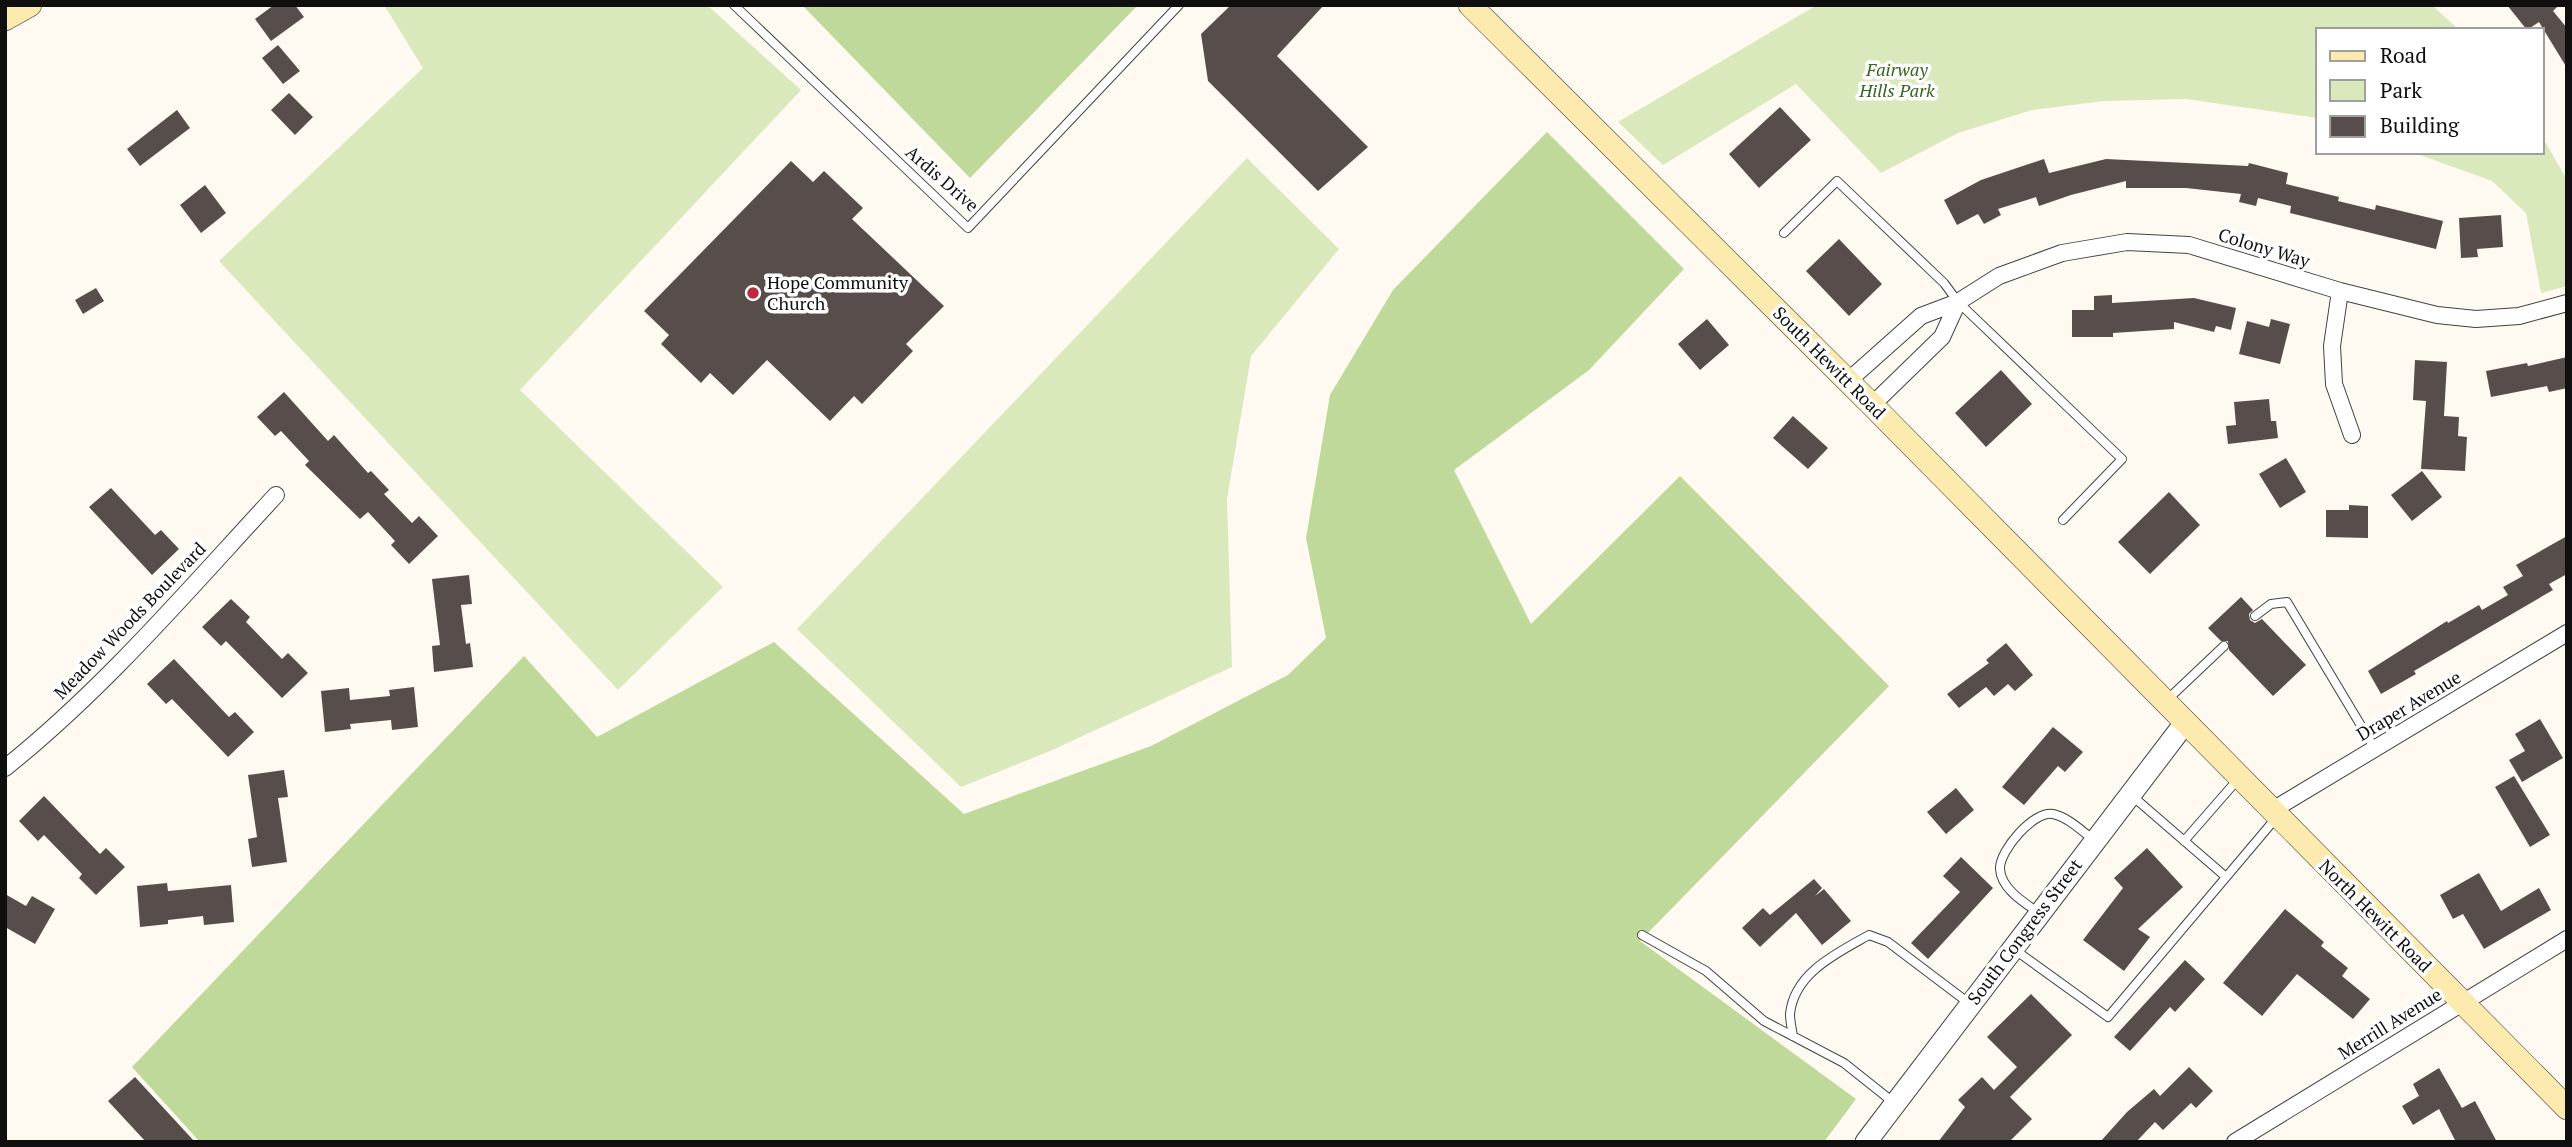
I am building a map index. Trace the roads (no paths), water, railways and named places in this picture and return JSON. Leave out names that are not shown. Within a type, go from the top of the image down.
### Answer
[{"type":"main road","points":[[5,19],[30,5]]},
{"type":"main road","name":"South Hewitt Road","points":[[1470,5],[1872,405],[2185,723]]},
{"type":"main road","name":"North Hewitt Road","points":[[2185,723],[2567,1108]]},
{"type":"street","name":"Colony Way","points":[[1848,381],[1921,316],[1958,302],[1998,276],[2062,253],[2127,242],[2189,245],[2340,291],[2437,315],[2476,319],[2519,316],[2567,303]]},
{"type":"street","points":[[2340,291],[2332,346],[2334,384],[2352,435]]},
{"type":"street","points":[[1872,405],[1942,337],[1958,302]]},
{"type":"street","name":"Meadow Woods Boulevard","points":[[5,768],[45,736],[94,689],[276,495]]},
{"type":"street","name":"Draper Avenue","points":[[2274,814],[2375,749],[2567,633]]},
{"type":"street","name":"South Congress Street","points":[[1874,1138],[1895,1104],[2185,723]]},
{"type":"street","name":"Merrill Avenue","points":[[2235,1142],[2567,939]]},
{"type":"lane","name":"Ardis Drive","points":[[734,5],[968,228],[1179,5]]},
{"type":"lane","points":[[1784,233],[1837,181],[1944,283],[1958,302],[2122,459],[2063,520]]},
{"type":"lane","points":[[2255,616],[2271,604],[2287,602],[2375,749]]},
{"type":"lane","points":[[2164,703],[2224,646]]},
{"type":"lane","points":[[2184,841],[2239,778]]},
{"type":"lane","points":[[2130,794],[2226,877]]},
{"type":"lane","points":[[2039,914],[2020,900],[2003,879],[2000,868],[2004,854],[2031,822],[2042,815],[2052,814],[2062,818],[2095,841]]},
{"type":"lane","points":[[2013,948],[2108,1017],[2226,877],[2274,814]]},
{"type":"lane","points":[[1642,934],[1706,971],[1765,1021],[1844,1063],[1895,1104]]},
{"type":"lane","points":[[1793,1036],[1790,1014],[1799,985],[1830,957],[1869,935],[1888,942],[1970,1004]]},
{"type":"place","name":"Hope Community Church","points":[[753,293]]},
{"type":"park label","name":"Fairway Hills Park","points":[[1897,80]]}]
